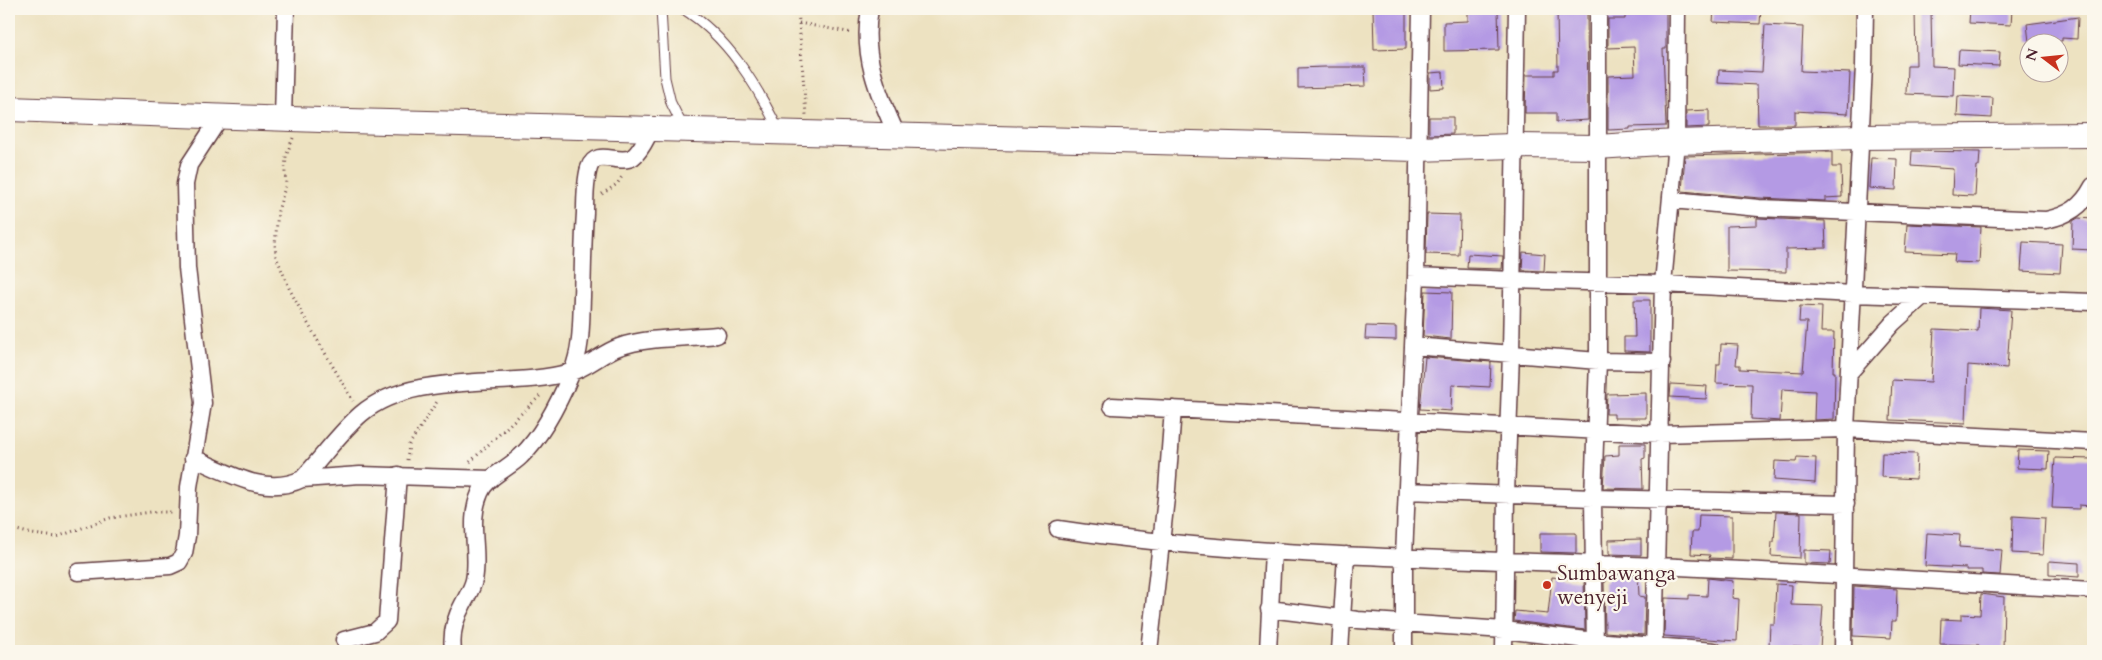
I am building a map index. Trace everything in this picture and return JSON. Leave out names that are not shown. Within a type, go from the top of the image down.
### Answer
[{"type":"street","points":[[286,9],[292,119]]},
{"type":"street","points":[[870,9],[866,34],[868,52],[879,93],[897,134]]},
{"type":"street","points":[[1404,651],[1404,558],[1416,276],[1421,9]]},
{"type":"street","points":[[1504,651],[1517,9]]},
{"type":"street","points":[[1595,646],[1593,498],[1598,361],[1598,9]]},
{"type":"street","points":[[1654,648],[1663,284],[1676,142],[1677,9]]},
{"type":"street","points":[[1843,651],[1846,429],[1865,9]]},
{"type":"street","points":[[9,109],[292,119],[1417,149],[1514,146],[1597,147],[1676,142],[1860,137],[2093,135]]},
{"type":"street","points":[[78,572],[170,566],[178,562],[184,553],[194,458],[204,403],[187,268],[184,184],[189,165],[221,116]]},
{"type":"street","points":[[453,651],[452,642],[458,615],[474,580],[476,564],[473,526],[476,507],[485,484],[521,456],[535,441],[567,373],[580,340],[585,202],[588,175],[593,161],[600,157],[620,160],[633,156],[641,148],[652,128]]},
{"type":"street","points":[[1672,200],[1759,208],[2046,220],[2073,211],[2093,186]]},
{"type":"street","points":[[1416,276],[2093,302]]},
{"type":"street","points":[[1849,372],[1893,323],[1923,296]]},
{"type":"street","points":[[302,479],[361,414],[391,398],[426,387],[538,378],[567,373],[616,348],[631,343],[717,335]]},
{"type":"street","points":[[1412,346],[1598,361],[1662,362]]},
{"type":"street","points":[[1112,406],[1270,412],[1410,422],[1660,434],[1846,429],[2093,442]]},
{"type":"street","points":[[1149,651],[1162,542],[1173,409]]},
{"type":"street","points":[[194,458],[238,478],[256,484],[275,486],[291,484],[302,479],[360,475],[491,478]]},
{"type":"street","points":[[344,640],[375,632],[387,621],[403,476]]},
{"type":"street","points":[[1407,491],[1658,500],[1846,504]]},
{"type":"street","points":[[1058,529],[1162,542],[1273,551],[1506,562],[1656,566],[2093,590]]},
{"type":"street","points":[[1268,651],[1273,551]]},
{"type":"street","points":[[1340,651],[1346,555]]},
{"type":"street","points":[[1269,609],[1342,618],[1504,630],[1595,646],[1714,651]]},
{"type":"lane","points":[[661,9],[665,78],[672,103],[684,129]]},
{"type":"lane","points":[[683,9],[702,21],[740,64],[764,100],[779,132]]},
{"type":"path","points":[[798,9],[806,110],[804,133]]},
{"type":"path","points":[[799,23],[866,34]]},
{"type":"path","points":[[292,119],[284,172],[286,184],[278,211],[275,230],[276,256],[289,288],[307,322],[361,414]]},
{"type":"path","points":[[585,202],[596,198],[616,184],[633,156]]},
{"type":"path","points":[[453,478],[567,373]]},
{"type":"path","points":[[403,476],[410,445],[431,415],[444,385]]},
{"type":"path","points":[[9,528],[32,534],[57,537],[110,518],[151,512],[188,512]]},
{"type":"building","points":[[1373,9],[1406,9],[1406,49],[1374,50]]},
{"type":"building","points":[[1468,9],[1498,9],[1499,50],[1444,51],[1444,22],[1468,21]]},
{"type":"building","points":[[1557,9],[1587,9],[1588,120],[1556,122],[1556,113],[1525,113],[1526,75],[1554,75],[1554,70],[1558,70]]},
{"type":"building","points":[[1625,9],[1666,9],[1666,49],[1663,49],[1666,126],[1608,130],[1608,76],[1635,75],[1634,47],[1608,48],[1608,19],[1625,19]]},
{"type":"building","points":[[1714,9],[1761,9],[1760,24],[1713,22]]},
{"type":"building","points":[[1970,9],[2012,9],[2011,25],[1969,23]]},
{"type":"building","points":[[1915,10],[1931,10],[1932,66],[1954,67],[1953,96],[1906,94],[1907,65],[1916,65]]},
{"type":"building","points":[[2078,17],[2077,39],[2070,39],[2070,32],[2028,32],[2027,24]]},
{"type":"building","points":[[1765,25],[1803,27],[1801,71],[1850,73],[1848,114],[1795,111],[1795,125],[1758,125],[1757,85],[1718,83],[1719,70],[1762,72]]},
{"type":"building","points":[[1959,50],[2000,52],[1999,66],[1958,64]]},
{"type":"building","points":[[1365,67],[1366,86],[1298,88],[1298,68]]},
{"type":"building","points":[[1443,72],[1444,88],[1430,89],[1430,73]]},
{"type":"building","points":[[1958,96],[1993,98],[1992,118],[1957,116]]},
{"type":"building","points":[[1709,110],[1709,127],[1686,128],[1686,111]]},
{"type":"building","points":[[1429,117],[1453,117],[1453,134],[1429,135]]},
{"type":"building","points":[[1912,151],[1980,152],[1975,196],[1952,195],[1953,169],[1911,166]]},
{"type":"building","points":[[1832,152],[1832,167],[1841,167],[1842,197],[1825,198],[1825,201],[1760,198],[1682,191],[1685,156]]},
{"type":"building","points":[[1871,158],[1897,159],[1896,190],[1869,188]]},
{"type":"building","points":[[1427,214],[1460,215],[1459,255],[1426,254]]},
{"type":"building","points":[[1757,218],[1825,221],[1826,248],[1786,249],[1786,272],[1727,271],[1727,226],[1757,225]]},
{"type":"building","points":[[2078,218],[2093,219],[2093,250],[2072,249],[2073,221]]},
{"type":"building","points":[[1907,224],[1981,227],[1979,263],[1954,262],[1955,254],[1905,252]]},
{"type":"building","points":[[2023,242],[2062,244],[2060,273],[2021,271]]},
{"type":"building","points":[[1523,252],[1545,254],[1544,271],[1522,270]]},
{"type":"building","points":[[1468,254],[1503,256],[1502,269],[1467,268]]},
{"type":"building","points":[[1425,291],[1452,292],[1451,339],[1423,336]]},
{"type":"building","points":[[1634,300],[1650,300],[1650,352],[1624,351],[1624,337],[1635,337]]},
{"type":"building","points":[[1800,306],[1822,307],[1821,332],[1834,332],[1834,419],[1814,420],[1815,391],[1782,389],[1780,421],[1751,419],[1752,384],[1716,383],[1717,364],[1720,364],[1721,344],[1738,345],[1736,365],[1740,365],[1740,369],[1803,372],[1807,322],[1799,322]]},
{"type":"building","points":[[1979,308],[2011,310],[2007,368],[1968,365],[1966,423],[1890,420],[1892,380],[1931,382],[1934,329],[1978,331]]},
{"type":"building","points":[[1366,326],[1396,327],[1396,340],[1365,339]]},
{"type":"building","points":[[1425,357],[1491,362],[1490,387],[1452,385],[1451,411],[1420,409]]},
{"type":"building","points":[[1671,384],[1707,386],[1706,399],[1670,397]]},
{"type":"building","points":[[1646,393],[1646,418],[1614,418],[1614,414],[1606,414],[1607,394]]},
{"type":"building","points":[[1619,444],[1645,444],[1645,458],[1642,459],[1643,489],[1603,488],[1605,456],[1619,455]]},
{"type":"building","points":[[2018,450],[2049,451],[2048,469],[2017,468]]},
{"type":"building","points":[[1882,453],[1917,454],[1916,479],[1881,477]]},
{"type":"building","points":[[1797,457],[1816,458],[1815,483],[1774,480],[1775,461],[1796,462]]},
{"type":"building","points":[[2055,458],[2093,459],[2093,506],[2079,505],[2079,509],[2052,508]]},
{"type":"building","points":[[1776,512],[1801,513],[1800,558],[1771,556]]},
{"type":"building","points":[[1699,515],[1732,516],[1732,559],[1709,558],[1710,555],[1691,554],[1692,532],[1698,532]]},
{"type":"building","points":[[2013,516],[2045,518],[2043,555],[2012,553]]},
{"type":"building","points":[[1540,533],[1576,533],[1576,553],[1540,552]]},
{"type":"building","points":[[1927,533],[1960,535],[1959,547],[2002,550],[2000,575],[1982,574],[1982,570],[1967,570],[1967,568],[1925,566]]},
{"type":"building","points":[[1641,539],[1641,555],[1609,554],[1609,540]]},
{"type":"building","points":[[1804,550],[1831,551],[1830,564],[1804,563]]},
{"type":"building","points":[[2049,561],[2079,563],[2079,577],[2049,575]]},
{"type":"building","points":[[1610,574],[1638,575],[1639,596],[1645,597],[1644,635],[1605,632],[1604,582],[1606,582],[1606,578],[1610,578]]},
{"type":"building","points":[[1552,577],[1584,580],[1585,630],[1514,621],[1515,611],[1548,614]]},
{"type":"building","points":[[1708,578],[1733,581],[1732,598],[1739,599],[1737,641],[1664,636],[1665,598],[1689,599],[1689,595],[1707,596]]},
{"type":"building","points":[[1776,584],[1792,585],[1791,605],[1823,606],[1820,648],[1769,646],[1770,624],[1774,624]]},
{"type":"building","points":[[1854,586],[1897,589],[1896,621],[1892,621],[1891,638],[1853,636]]},
{"type":"building","points":[[1981,594],[2004,597],[2003,651],[1978,651],[1979,645],[1940,644],[1941,619],[1961,620],[1961,614],[1980,615]]},
{"type":"place","name":"Sumbawanga wenyeji","points":[[1547,585]]}]
